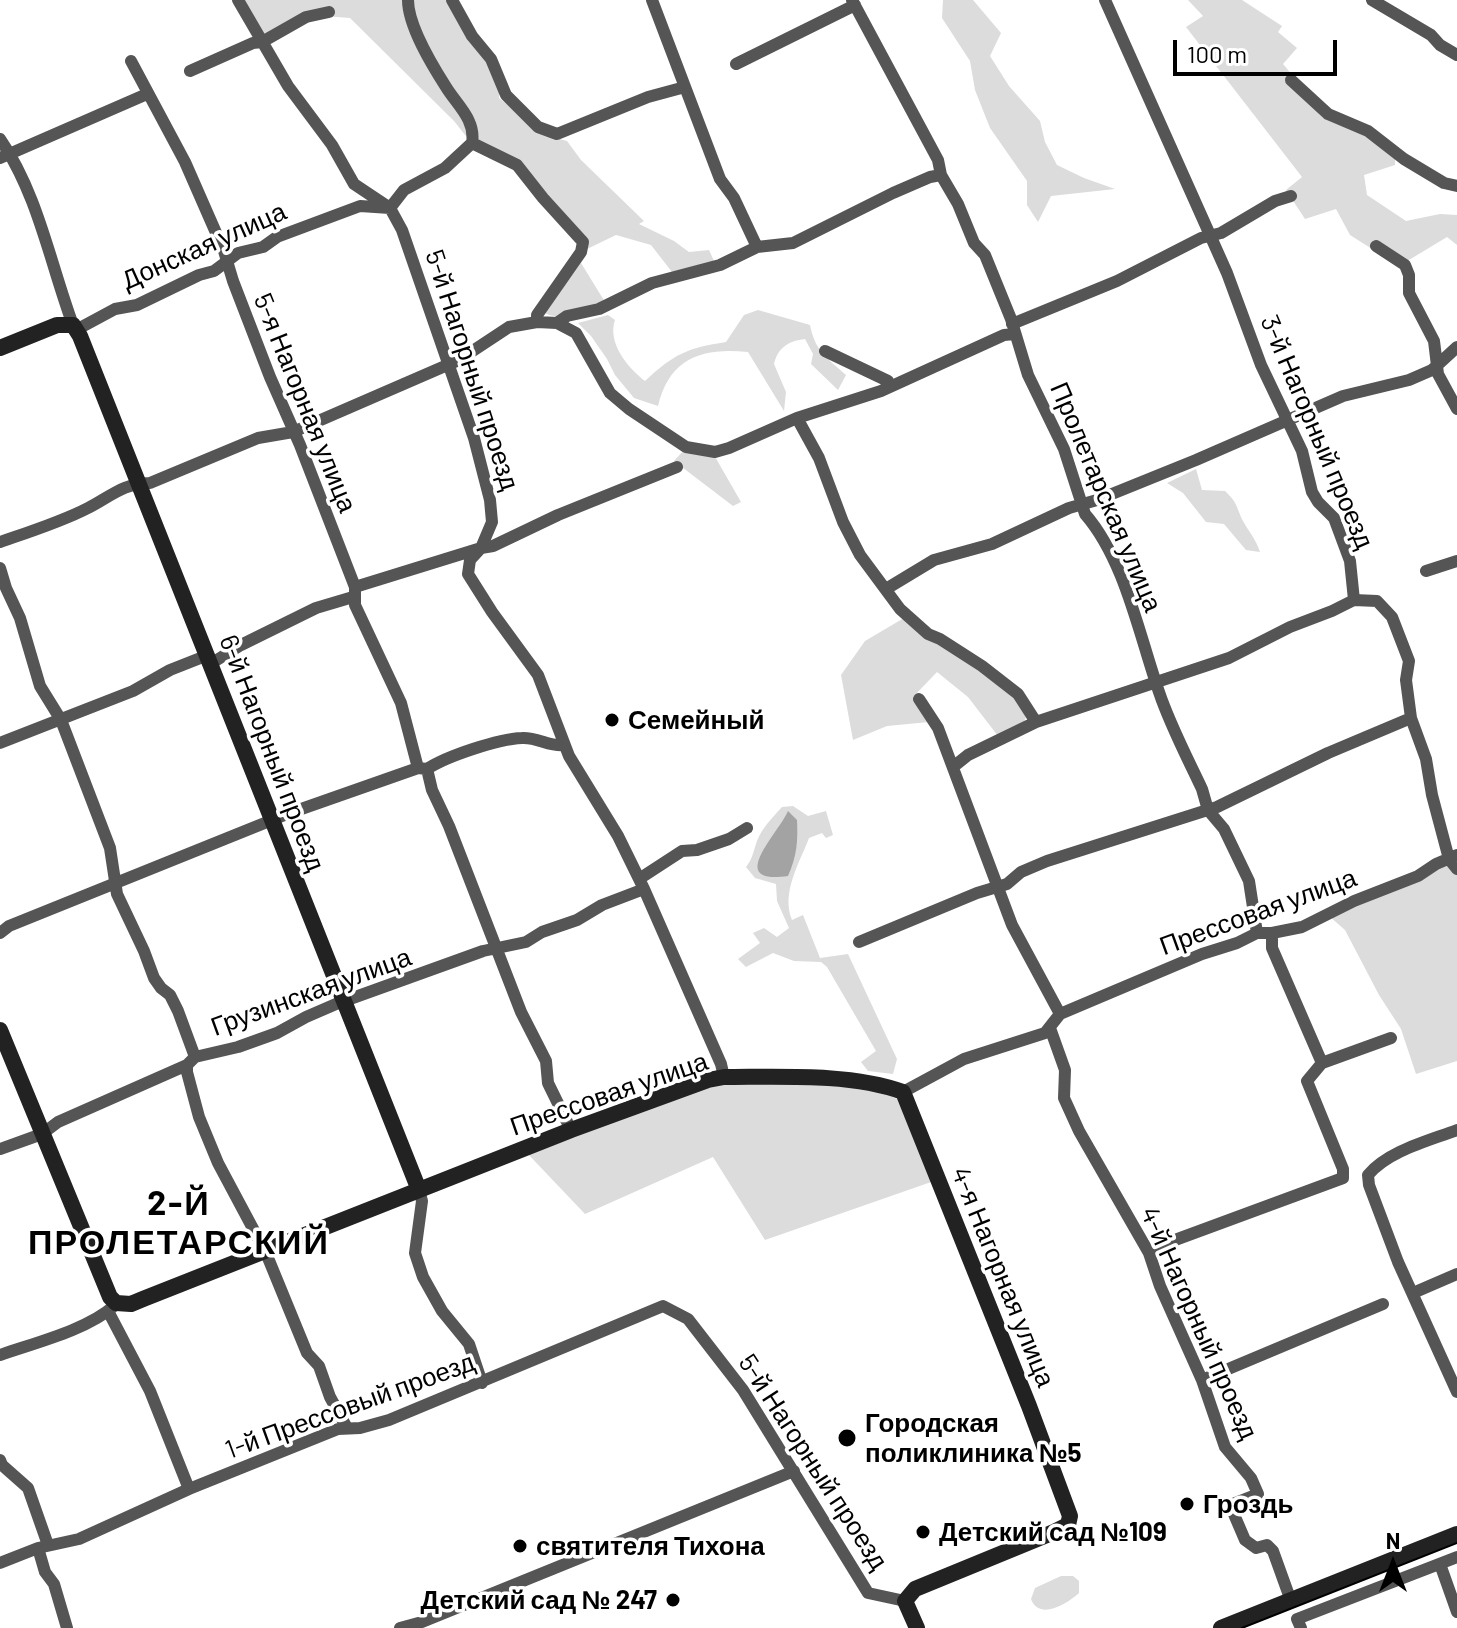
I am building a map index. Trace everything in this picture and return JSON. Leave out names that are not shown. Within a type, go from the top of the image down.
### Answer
[{"type":"street","points":[[238,0],[288,86],[332,145],[354,184],[390,208],[404,190],[445,168],[472,143],[474,134],[469,118],[446,87],[415,30],[408,12],[408,0]]},
{"type":"street","points":[[452,0],[472,36],[491,59],[506,95],[538,127],[557,134],[648,97],[685,87]]},
{"type":"street","points":[[652,0],[720,179],[734,198],[757,247]]},
{"type":"street","name":"3-й Нагорный проезд","points":[[1105,0],[1227,273],[1261,365],[1302,451],[1312,492],[1334,518],[1350,561],[1354,600]]},
{"type":"street","points":[[1372,0],[1431,35],[1440,45],[1457,55]]},
{"type":"street","points":[[736,64],[854,3]]},
{"type":"street","name":"Пролетарская улица","points":[[854,3],[938,160],[941,175],[958,204],[974,243],[985,255],[1028,375],[1064,449],[1081,505],[1117,568],[1156,683],[1202,789],[1208,810],[1224,829],[1249,881],[1257,933]]},
{"type":"street","points":[[190,71],[253,43],[262,42],[306,17],[329,12]]},
{"type":"street","name":"5-я Нагорная улица","points":[[131,61],[185,162],[224,251],[373,647],[401,703],[423,768],[521,1012],[546,1061],[548,1083],[571,1130]]},
{"type":"street","points":[[1291,80],[1328,114],[1368,131],[1404,159],[1444,183],[1457,186]]},
{"type":"street","points":[[5,156],[147,94]]},
{"type":"street","name":"6-й Нагорный проезд","points":[[0,139],[5,156],[47,242],[74,327],[140,483],[419,1190],[422,1201],[415,1253],[423,1277],[442,1311],[469,1344],[482,1383]]},
{"type":"street","points":[[472,143],[517,165],[583,242],[581,252],[537,315],[537,322]]},
{"type":"street","points":[[557,323],[567,316],[599,309],[652,283],[720,265],[757,247],[793,243],[893,193],[941,175]]},
{"type":"street","points":[[0,542],[88,508],[118,488],[150,483],[258,438],[293,432],[459,360],[509,327],[537,322],[557,323],[576,333],[610,393],[629,409],[686,447],[715,452],[797,418],[890,387],[1210,235],[1221,233],[1275,201],[1291,196]]},
{"type":"street","name":"Донская улица","points":[[0,348],[57,325],[74,327],[115,309],[137,305],[214,271],[238,253],[263,247],[277,237],[360,206],[390,208]]},
{"type":"street","name":"5-й Нагорный проезд","points":[[390,208],[402,230],[449,363],[482,464],[490,500],[492,522],[481,548],[470,560],[468,574],[538,675],[564,745],[618,836],[721,1064],[724,1077]]},
{"type":"street","points":[[1376,246],[1405,265],[1409,275],[1409,293],[1434,341],[1437,366],[1457,409]]},
{"type":"street","points":[[886,589],[934,560],[992,544],[1343,396],[1409,380],[1437,366],[1457,347]]},
{"type":"street","points":[[825,351],[888,381],[890,387]]},
{"type":"street","points":[[797,418],[819,458],[843,522],[860,555],[900,609],[928,634],[982,666],[1018,694],[1036,722]]},
{"type":"street","points":[[0,743],[133,691],[170,670],[210,659],[354,592],[493,546],[558,515],[677,467]]},
{"type":"street","points":[[1426,571],[1457,561]]},
{"type":"street","points":[[0,568],[20,618],[40,686],[61,720],[110,848],[115,883],[154,978],[170,995],[191,1061],[187,1072],[199,1117],[218,1163],[266,1253],[307,1353],[319,1366],[330,1397],[347,1428]]},
{"type":"street","points":[[953,767],[968,755],[1036,722],[1229,658],[1290,627],[1354,600],[1377,601],[1392,617],[1409,661],[1406,680],[1411,718],[1426,759],[1432,795],[1454,861]]},
{"type":"street","points":[[903,1092],[964,1059],[1045,1033],[1060,1014],[1012,925],[938,728],[919,699]]},
{"type":"street","points":[[859,942],[1007,884],[1021,872],[1047,861],[1208,810],[1411,718]]},
{"type":"street","points":[[0,933],[9,926],[359,786],[423,768],[447,757],[520,738],[536,739],[559,747],[564,745]]},
{"type":"street","name":"Грузинская улица","points":[[0,1149],[42,1134],[58,1122],[191,1061],[277,1033],[306,1017],[483,951],[526,942],[542,932],[577,920],[641,884],[682,851],[697,850],[729,839],[747,828]]},
{"type":"street","name":"Прессовая улица","points":[[1060,1014],[1257,933],[1302,927],[1354,901],[1454,861]]},
{"type":"street","points":[[1272,933],[1272,948],[1322,1063]]},
{"type":"street","name":"4-й Нагорный проезд","points":[[1050,1028],[1065,1070],[1064,1098],[1079,1131],[1149,1253],[1160,1286],[1202,1380],[1225,1447],[1251,1478],[1258,1494],[1230,1505],[1245,1540],[1256,1548],[1267,1545],[1273,1551],[1291,1601]]},
{"type":"street","points":[[0,1030],[189,1489]]},
{"type":"street","points":[[1149,1253],[1156,1247],[1343,1178],[1343,1169],[1307,1081],[1322,1063],[1391,1038]]},
{"type":"street","name":"Прессовая улица","points":[[0,1355],[36,1343],[112,1307],[131,1304],[266,1253],[571,1130],[708,1080],[724,1077],[839,1080],[887,1086],[903,1092]]},
{"type":"street","name":"4-я Нагорная улица","points":[[903,1092],[1070,1516],[1068,1525],[915,1589],[905,1601]]},
{"type":"street","points":[[1457,1130],[1398,1154],[1376,1166],[1368,1175],[1369,1185],[1413,1293],[1457,1392]]},
{"type":"street","points":[[1413,1293],[1457,1274]]},
{"type":"street","points":[[1202,1380],[1383,1304]]},
{"type":"street","name":"1-й Прессовый проезд","points":[[0,1563],[43,1547],[79,1539],[189,1489],[338,1429],[360,1428],[389,1420],[663,1306],[669,1310]]},
{"type":"street","name":"5-й Нагорный проезд","points":[[669,1310],[688,1319],[743,1390],[868,1593],[905,1601]]},
{"type":"street","points":[[0,1460],[28,1488],[43,1547],[45,1572],[54,1584],[67,1628]]},
{"type":"street","points":[[400,1628],[422,1622],[794,1471]]},
{"type":"street","points":[[1221,1628],[1457,1534]]},
{"type":"street","points":[[1299,1623],[1457,1557]]},
{"type":"street","points":[[1440,1564],[1457,1612]]},
{"type":"street","points":[[905,1601],[917,1628]]},
{"type":"shaded area","points":[[241,0],[446,0],[499,81],[499,98],[545,135],[567,141],[581,160],[644,221],[639,224],[689,252],[709,250],[714,261],[672,272],[651,245],[616,235],[587,249],[545,197],[534,178],[469,140],[454,121],[350,18],[324,16],[268,42]]},
{"type":"shaded area","points":[[943,0],[973,0],[1001,33],[990,56],[1009,86],[1040,121],[1045,142],[1057,165],[1115,189],[1051,196],[1038,222],[1027,205],[1027,181],[990,128],[975,90],[970,61],[942,18]]},
{"type":"shaded area","points":[[1188,0],[1242,0],[1282,26],[1278,32],[1297,48],[1283,64],[1305,90],[1395,159],[1395,165],[1364,175],[1367,195],[1406,221],[1440,214],[1457,215],[1457,245],[1447,237],[1399,266],[1350,235],[1336,209],[1305,219],[1286,190],[1302,177],[1186,27],[1203,16]]},
{"type":"shaded area","points":[[581,263],[605,302],[567,315],[551,316],[545,313]]},
{"type":"shaded area","points":[[758,310],[810,325],[819,348],[846,375],[838,390],[811,364],[813,354],[805,339],[785,346],[774,364],[786,392],[784,411],[748,352],[732,351],[703,354],[679,367],[663,390],[658,406],[634,398],[615,375],[591,336],[578,323],[608,315],[615,320],[616,346],[626,362],[645,381],[664,364],[682,354],[726,342],[744,315]]},
{"type":"shaded area","points":[[684,450],[714,455],[741,502],[733,506],[674,461]]},
{"type":"shaded area","points":[[1196,469],[1202,490],[1225,491],[1232,499],[1260,552],[1246,550],[1224,524],[1206,522],[1183,493],[1167,483]]},
{"type":"shaded area","points":[[904,618],[1015,696],[1026,717],[1024,722],[998,736],[968,697],[937,672],[913,697],[929,722],[887,726],[853,740],[841,675],[865,641]]},
{"type":"shaded area","points":[[793,806],[808,816],[826,811],[833,835],[826,838],[822,833],[809,838],[790,889],[792,920],[803,915],[820,958],[848,954],[897,1059],[893,1074],[868,1071],[861,1062],[876,1051],[827,967],[821,962],[794,961],[773,953],[746,967],[738,959],[760,943],[753,933],[764,928],[777,937],[789,928],[777,901],[776,884],[755,878],[746,867],[768,823],[782,807]]},
{"type":"shaded area","points":[[788,811],[797,820],[793,862],[788,876],[770,877],[760,873],[758,865]]},
{"type":"shaded area","points":[[1444,864],[1457,875],[1457,1061],[1416,1074],[1401,1029],[1379,995],[1345,930],[1329,916]]},
{"type":"shaded area","points":[[727,1083],[837,1083],[879,1091],[897,1099],[934,1181],[765,1240],[713,1157],[585,1214],[526,1152],[706,1086]]},
{"type":"shaded area","points":[[1061,1576],[1073,1576],[1079,1581],[1079,1593],[1054,1608],[1047,1610],[1035,1606],[1031,1599],[1035,1588]]},
{"type":"tram line","points":[[1242,1628],[1457,1543]]},
{"type":"place","name":"Семейный","points":[[612,720]]},
{"type":"place","name":"Городская поликлиника №5","points":[[847,1438]]},
{"type":"place","name":"Гроздь","points":[[1187,1504]]},
{"type":"place","name":"Детский сад №109","points":[[923,1532]]},
{"type":"place","name":"святителя Тихона","points":[[520,1546]]},
{"type":"place","name":"Детский сад № 247","points":[[673,1600]]},
{"type":"district","name":"2-Й ПРОЛЕТАРСКИЙ","points":[[179,1224]]}]
